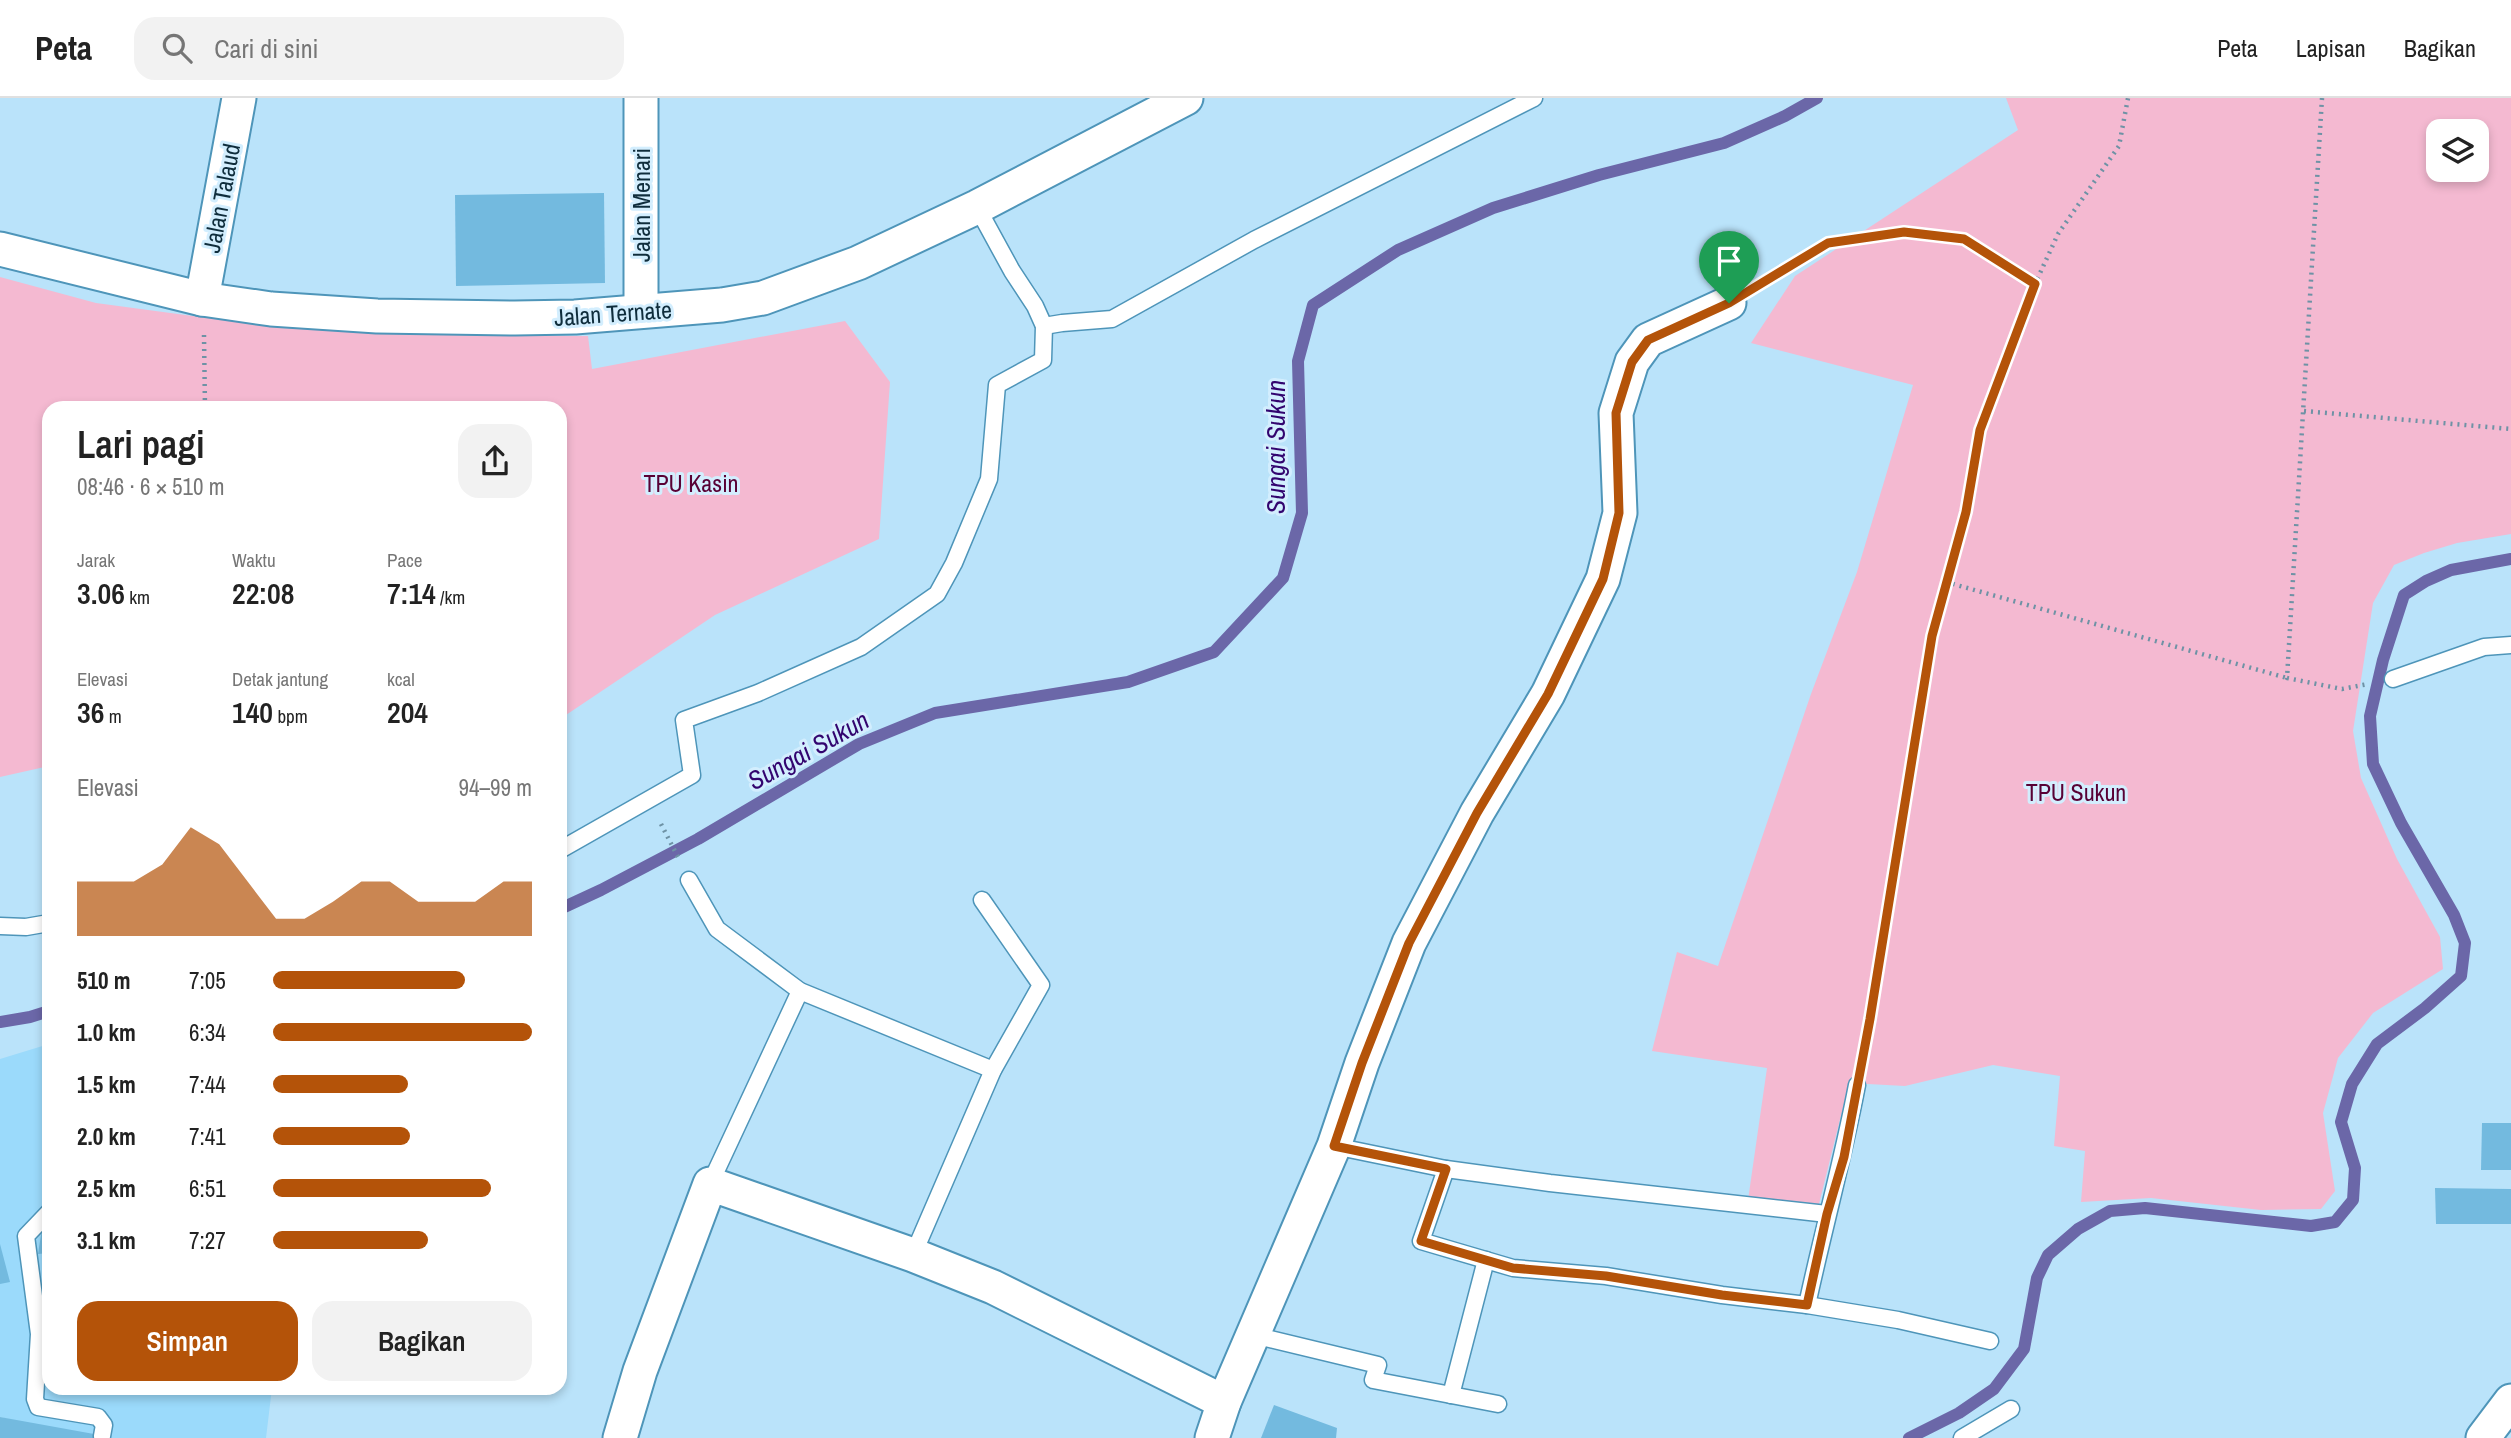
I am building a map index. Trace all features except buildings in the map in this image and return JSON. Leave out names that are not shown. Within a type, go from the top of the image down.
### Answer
[{"type":"street","name":"Jalan Talaud","points":[[202,299],[239,98]]},
{"type":"street","name":"Jalan Menari","points":[[641,98],[641,311]]},
{"type":"street","name":"Jalan Ternate","points":[[0,249],[202,299],[271,309],[377,316],[527,318],[722,305],[764,298],[858,263],[977,206],[1186,98]]},
{"type":"street","points":[[1212,1438],[1224,1402],[1334,1146],[1362,1063],[1409,943],[1477,813],[1548,694],[1603,579],[1619,513],[1616,413],[1632,362],[1648,340],[1729,303]]},
{"type":"street","points":[[620,1438],[640,1371],[710,1184],[913,1255],[993,1287],[1224,1402]]},
{"type":"street","points":[[2483,1438],[2511,1401]]},
{"type":"lane","points":[[1044,327],[1112,319],[1254,240],[1534,98]]},
{"type":"lane","points":[[567,846],[692,775],[684,720],[758,693],[861,647],[937,594],[954,563],[989,479],[997,385],[1043,360],[1044,327],[1035,306],[1012,271],[977,206]]},
{"type":"lane","points":[[2393,679],[2484,647],[2511,645]]},
{"type":"lane","points":[[689,880],[717,929],[800,990],[993,1070]]},
{"type":"lane","points":[[913,1255],[993,1070],[1041,985],[982,900]]},
{"type":"lane","points":[[0,926],[26,927],[42,924]]},
{"type":"lane","points":[[710,1184],[800,990]]},
{"type":"lane","points":[[1807,1305],[1827,1214],[1844,1157],[1857,1084]]},
{"type":"lane","points":[[1334,1146],[1446,1169],[1827,1214]]},
{"type":"lane","points":[[1446,1169],[1421,1241],[1513,1268],[1606,1276],[1722,1295],[1807,1305],[1898,1320],[1990,1341]]},
{"type":"lane","points":[[42,1219],[26,1236],[39,1334],[35,1399],[38,1408],[98,1417],[104,1425],[102,1436]]},
{"type":"lane","points":[[1451,1395],[1486,1260]]},
{"type":"lane","points":[[1253,1335],[1378,1365],[1373,1380],[1497,1404]]},
{"type":"lane","points":[[1962,1438],[2011,1409]]},
{"type":"path","points":[[1857,1084],[1932,636],[1966,512],[1980,430],[2035,284],[2058,234],[2119,146],[2128,98]]},
{"type":"path","points":[[2287,677],[2322,98]]},
{"type":"path","points":[[1729,303],[1828,243],[1904,232],[1964,239],[2035,284]]},
{"type":"path","points":[[202,299],[205,401]]},
{"type":"path","points":[[2304,411],[2511,429]]},
{"type":"path","points":[[1946,582],[2287,677],[2342,689]]},
{"type":"path","points":[[650,801],[689,880]]},
{"type":"shaded area","points":[[42,1046],[42,1395],[271,1395],[266,1438],[87,1438],[0,1417],[0,1059]]},
{"type":"green space","name":"TPU Sukun","points":[[2006,98],[2511,98],[2511,534],[2457,543],[2394,565],[2373,603],[2353,731],[2361,778],[2397,859],[2440,937],[2443,969],[2373,1013],[2338,1058],[2323,1113],[2335,1191],[2321,1209],[2261,1210],[2151,1198],[2081,1202],[2085,1151],[2054,1146],[2060,1076],[1993,1065],[1905,1086],[1849,1083],[1818,1208],[1748,1200],[1767,1068],[1652,1051],[1677,952],[1718,966],[1811,694],[1857,572],[1913,385],[1751,343],[1795,276],[2018,130]]},
{"type":"green space","name":"TPU Kasin","points":[[0,277],[96,303],[281,328],[451,335],[588,336],[592,369],[845,321],[890,382],[879,539],[715,615],[567,714],[567,401],[42,401],[42,768],[0,777]]},
{"type":"waterway","name":"Sungai Sukun","points":[[567,906],[698,839],[859,744],[935,713],[1128,682],[1214,652],[1283,578],[1302,513],[1298,361],[1313,305],[1398,250],[1493,208],[1599,175],[1724,143],[1785,116],[1817,98]]},
{"type":"waterway","points":[[1909,1438],[1959,1413],[1994,1389],[2024,1349],[2037,1278],[2048,1255],[2078,1229],[2110,1211],[2145,1208],[2311,1226],[2335,1222],[2353,1200],[2355,1168],[2341,1122],[2352,1084],[2377,1044],[2425,1008],[2461,976],[2465,943],[2454,915],[2401,823],[2373,764],[2370,716],[2383,660],[2404,595],[2451,570],[2511,559]]},
{"type":"waterway","name":"Sungai Sukun","points":[[0,1022],[42,1013]]},
{"type":"route","points":[[1904,232],[1964,239],[2035,284],[1980,430],[1966,512],[1932,636],[1870,1019],[1844,1157],[1827,1214],[1807,1305],[1722,1295],[1606,1276],[1513,1268],[1421,1241],[1446,1169],[1334,1146],[1362,1063],[1409,943],[1477,813],[1548,694],[1603,579],[1619,513],[1616,413],[1632,362],[1648,340],[1729,303],[1828,243],[1904,232]]}]
